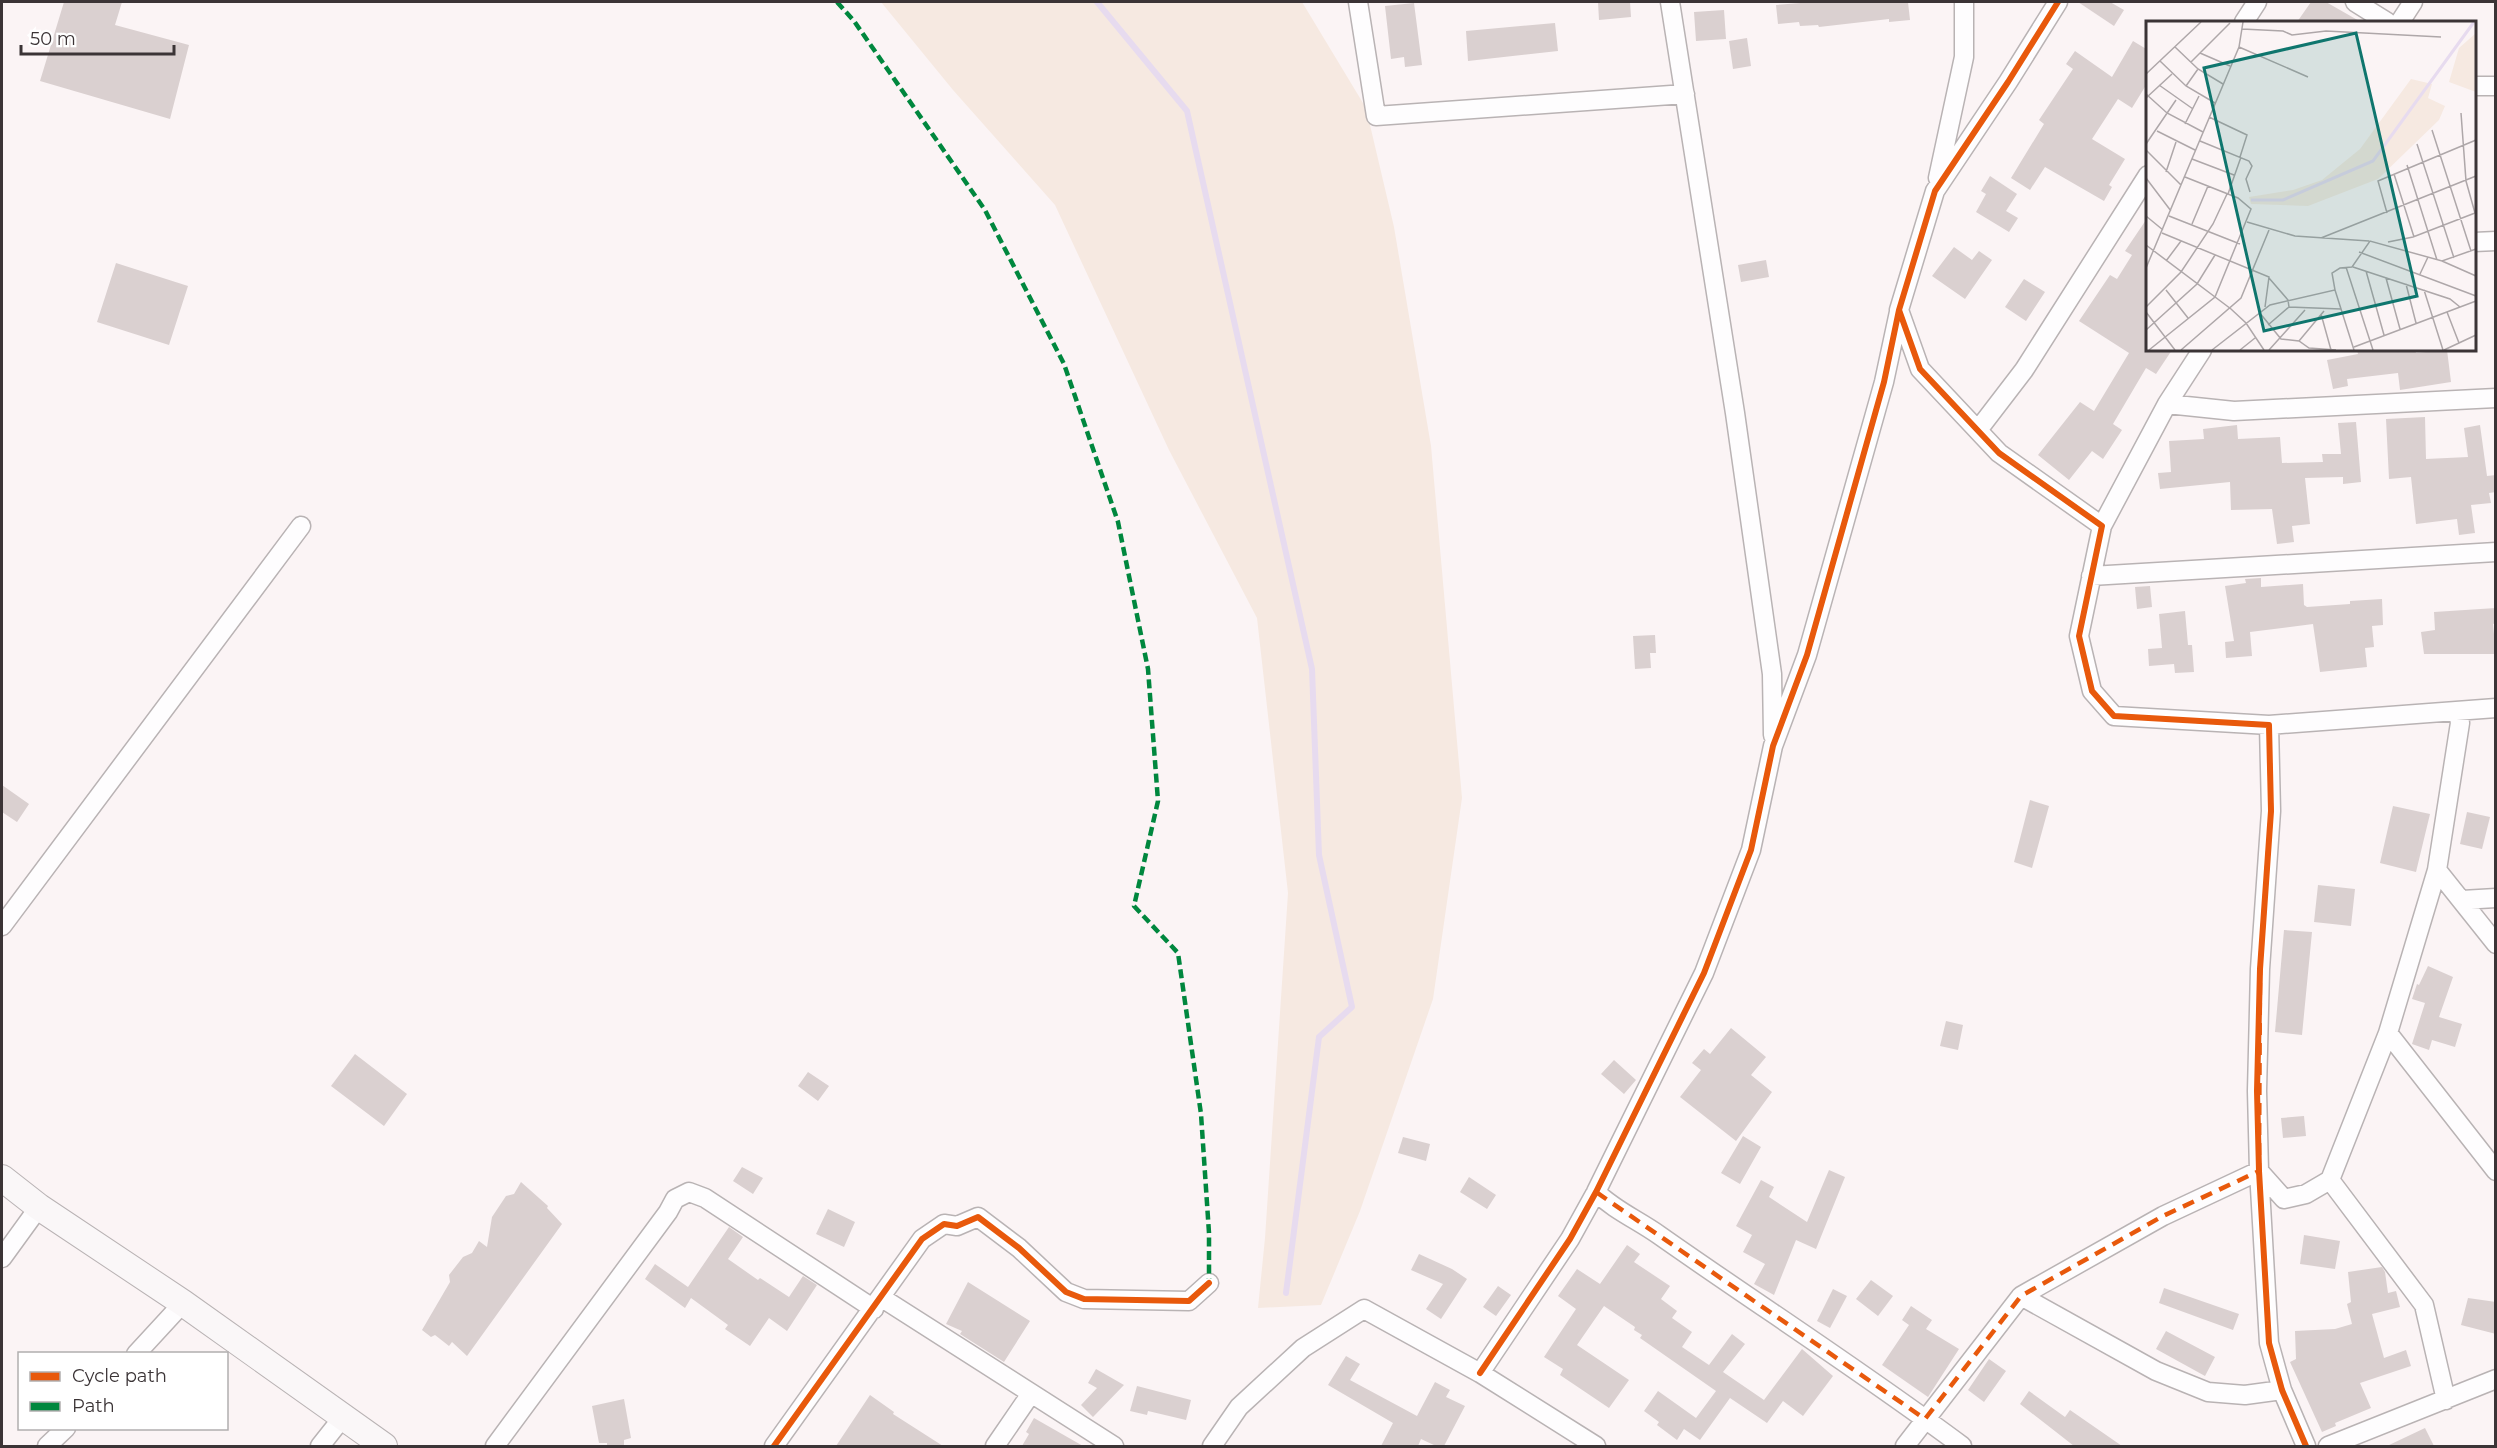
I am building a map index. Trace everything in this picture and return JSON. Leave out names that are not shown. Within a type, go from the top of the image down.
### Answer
[{"type":"street","points":[[1358,2],[1376,116],[1685,94]]},
{"type":"street","points":[[1670,2],[1735,413],[1772,674],[1773,746]]},
{"type":"street","points":[[1480,1373],[1570,1239],[1596,1192],[1704,974],[1751,850],[1773,746],[1807,655],[1884,382],[1899,310],[1935,191],[1964,57],[1964,2]]},
{"type":"street","points":[[1935,191],[2058,2]]},
{"type":"street","points":[[2245,21],[2257,2]]},
{"type":"street","points":[[2355,2],[2385,21]]},
{"type":"street","points":[[2401,21],[2413,2]]},
{"type":"street","points":[[2476,86],[2496,86]]},
{"type":"street","points":[[1978,430],[2024,370],[2146,178]]},
{"type":"street","points":[[2476,242],[2496,241]]},
{"type":"street","points":[[1899,310],[1920,369],[2000,453],[2102,526]]},
{"type":"street","points":[[2201,351],[2168,404],[2102,526],[2079,636],[2092,691],[2114,716],[2269,725],[2496,708]]},
{"type":"street","points":[[2168,404],[2234,411],[2496,398]]},
{"type":"street","points":[[2,926],[301,526]]},
{"type":"street","points":[[2091,576],[2496,552]]},
{"type":"street","points":[[2259,1172],[2284,1199],[2306,1194],[2330,1180],[2388,1033],[2437,870],[2460,723],[2458,712]]},
{"type":"street","points":[[2269,725],[2271,812],[2260,969],[2257,1091],[2259,1172],[2269,1342],[2282,1390],[2306,1446]]},
{"type":"street","points":[[2437,870],[2496,944]]},
{"type":"street","points":[[2462,900],[2496,898]]},
{"type":"street","points":[[2388,1033],[2496,1171]]},
{"type":"street","points":[[1905,1446],[2021,1296],[2163,1216],[2259,1172]]},
{"type":"street","points":[[2,1178],[39,1207],[183,1303],[384,1446]]},
{"type":"street","points":[[2330,1180],[2424,1305],[2446,1400]]},
{"type":"street","points":[[495,1446],[668,1212],[675,1199],[689,1192],[705,1198],[1114,1446]]},
{"type":"street","points":[[1596,1192],[1607,1203],[1653,1231],[1710,1273],[1791,1324],[1962,1446]]},
{"type":"street","points":[[2,1258],[39,1207]]},
{"type":"street","points":[[774,1446],[922,1239],[932,1230],[944,1224],[966,1224],[978,1217],[1019,1248],[1066,1292],[1084,1299],[1189,1301],[1209,1283]]},
{"type":"street","points":[[2021,1296],[2156,1371],[2208,1392],[2246,1395],[2282,1390]]},
{"type":"street","points":[[137,1352],[183,1303]]},
{"type":"street","points":[[1212,1446],[1239,1407],[1303,1348],[1364,1309],[1480,1373],[1596,1446]]},
{"type":"street","points":[[2328,1446],[2496,1378]]},
{"type":"street","points":[[995,1446],[1030,1395]]},
{"type":"street","points":[[320,1446],[343,1417]]},
{"type":"street","points":[[47,1446],[64,1430]]},
{"type":"highlighted area","points":[[1899,310],[1920,369],[1999,453],[2102,526],[2079,636],[2092,691],[2114,716],[2269,725],[2271,811],[2260,969],[2259,1171],[2163,1216],[2021,1296],[1925,1419],[1596,1192],[1704,973],[1751,850],[1773,746],[1807,655],[1884,382]]},
{"type":"shaded area","points":[[881,2],[1302,2],[1366,108],[1394,227],[1431,446],[1462,798],[1433,999],[1360,1211],[1321,1305],[1258,1308],[1265,1238],[1288,893],[1257,618],[1169,450],[1055,205],[953,90]]},
{"type":"building","points":[[64,2],[122,2],[115,25],[189,45],[170,119],[40,81]]},
{"type":"building","points":[[1598,2],[1630,2],[1631,17],[1599,20]]},
{"type":"building","points":[[1813,2],[1908,2],[1910,20],[1889,22],[1889,19],[1819,27],[1818,25],[1800,26],[1799,22],[1778,24],[1776,5]]},
{"type":"building","points":[[2078,2],[2110,2],[2124,10],[2114,26]]},
{"type":"building","points":[[2311,2],[2326,2],[2359,21],[2298,21]]},
{"type":"building","points":[[1414,3],[1422,65],[1405,67],[1404,57],[1391,59],[1385,6]]},
{"type":"building","points":[[1724,10],[1726,39],[1696,41],[1694,12]]},
{"type":"building","points":[[1555,23],[1558,51],[1468,61],[1466,31]]},
{"type":"building","points":[[1747,38],[1751,66],[1733,69],[1729,41]]},
{"type":"building","points":[[2133,41],[2146,49],[2146,85],[2132,108],[2118,99],[2092,139],[2125,159],[2109,185],[2112,187],[2104,201],[2045,167],[2030,190],[2011,178],[2044,124],[2039,120],[2073,69],[2066,64],[2075,51],[2112,77]]},
{"type":"building","points":[[1990,176],[2017,194],[2006,211],[2018,218],[2009,232],[1976,212],[1986,194],[1981,191]]},
{"type":"building","points":[[2146,220],[2146,351],[2171,351],[2156,374],[2146,368],[2113,424],[2122,430],[2103,459],[2092,451],[2069,480],[2038,455],[2080,402],[2094,411],[2129,353],[2079,321],[2110,275],[2117,279],[2132,255],[2125,251]]},
{"type":"building","points":[[1954,247],[1972,260],[1979,251],[1992,260],[1965,299],[1932,276]]},
{"type":"building","points":[[1766,260],[1769,277],[1741,282],[1738,265]]},
{"type":"building","points":[[116,263],[188,286],[169,345],[97,322]]},
{"type":"building","points":[[2024,279],[2045,292],[2026,321],[2005,307]]},
{"type":"building","points":[[2357,351],[2415,351],[2416,353],[2447,351],[2451,382],[2400,390],[2398,373],[2347,379],[2348,386],[2333,389],[2327,360],[2358,354]]},
{"type":"building","points":[[2425,417],[2426,459],[2468,457],[2464,428],[2480,425],[2487,476],[2496,475],[2496,492],[2489,493],[2491,503],[2471,505],[2475,533],[2459,535],[2457,519],[2416,524],[2411,477],[2389,479],[2386,419]]},
{"type":"building","points":[[2356,422],[2361,482],[2343,484],[2343,477],[2305,478],[2310,524],[2292,526],[2294,542],[2277,544],[2272,509],[2231,510],[2230,482],[2160,489],[2158,473],[2171,472],[2169,441],[2204,439],[2203,429],[2237,425],[2238,439],[2280,437],[2282,463],[2323,462],[2322,454],[2341,454],[2338,423]]},
{"type":"building","points":[[2261,578],[2261,587],[2303,584],[2304,605],[2307,607],[2382,599],[2383,625],[2372,626],[2374,647],[2365,648],[2367,667],[2320,672],[2313,624],[2250,632],[2252,656],[2226,658],[2225,642],[2234,641],[2225,586],[2246,583],[2245,579]]},
{"type":"building","points":[[2150,586],[2152,607],[2137,609],[2135,587]]},
{"type":"building","points":[[2496,608],[2496,623],[2493,624],[2496,654],[2424,654],[2421,632],[2435,630],[2434,612]]},
{"type":"building","points":[[2185,611],[2188,645],[2192,645],[2194,672],[2175,673],[2174,664],[2149,666],[2148,649],[2162,648],[2159,614]]},
{"type":"building","points":[[1655,635],[1656,653],[1650,653],[1651,668],[1635,669],[1633,636]]},
{"type":"building","points":[[2,785],[29,804],[17,822],[2,812]]},
{"type":"building","points":[[2030,800],[2049,806],[2032,868],[2014,862]]},
{"type":"building","points":[[2393,806],[2430,814],[2416,872],[2380,863]]},
{"type":"building","points":[[2467,812],[2490,817],[2482,849],[2460,844]]},
{"type":"building","points":[[2318,885],[2355,889],[2351,926],[2314,922]]},
{"type":"building","points":[[2284,930],[2312,932],[2302,1035],[2275,1032]]},
{"type":"building","points":[[2428,966],[2453,977],[2439,1017],[2462,1024],[2455,1047],[2432,1040],[2429,1050],[2412,1044],[2425,1003],[2412,999],[2417,984],[2419,985]]},
{"type":"building","points":[[1946,1021],[1963,1025],[1958,1050],[1940,1046]]},
{"type":"building","points":[[1731,1028],[1766,1057],[1751,1075],[1772,1092],[1736,1141],[1680,1097],[1701,1070],[1692,1063],[1704,1049],[1710,1054]]},
{"type":"building","points":[[355,1054],[407,1094],[384,1126],[331,1086]]},
{"type":"building","points":[[1614,1060],[1636,1080],[1624,1094],[1601,1074]]},
{"type":"building","points":[[808,1072],[829,1086],[818,1101],[798,1086]]},
{"type":"building","points":[[2304,1116],[2306,1136],[2283,1138],[2281,1118]]},
{"type":"building","points":[[1743,1136],[1761,1147],[1740,1184],[1721,1173]]},
{"type":"building","points":[[1403,1137],[1430,1144],[1426,1161],[1398,1153]]},
{"type":"building","points":[[742,1167],[763,1178],[753,1194],[733,1181]]},
{"type":"building","points":[[1829,1170],[1845,1177],[1816,1249],[1796,1240],[1774,1295],[1754,1284],[1765,1264],[1743,1252],[1752,1235],[1736,1226],[1761,1180],[1774,1187],[1769,1197],[1807,1222]]},
{"type":"building","points":[[1469,1177],[1496,1195],[1487,1209],[1460,1192]]},
{"type":"building","points":[[521,1182],[548,1206],[547,1208],[562,1224],[467,1356],[452,1342],[449,1346],[435,1335],[431,1337],[422,1330],[450,1282],[449,1275],[463,1257],[472,1253],[479,1241],[487,1247],[492,1217],[506,1196],[514,1194]]},
{"type":"building","points":[[828,1209],[855,1222],[844,1247],[816,1234]]},
{"type":"building","points":[[729,1227],[743,1237],[728,1259],[758,1280],[760,1278],[789,1297],[803,1276],[817,1285],[787,1331],[769,1318],[750,1346],[725,1329],[728,1325],[691,1298],[685,1308],[645,1279],[655,1264],[688,1287]]},
{"type":"building","points":[[2304,1235],[2340,1241],[2335,1269],[2300,1264]]},
{"type":"building","points":[[1627,1245],[1640,1254],[1634,1262],[1670,1286],[1661,1299],[1677,1311],[1672,1318],[1692,1332],[1682,1347],[1709,1365],[1732,1334],[1745,1344],[1723,1372],[1764,1400],[1802,1349],[1833,1376],[1803,1416],[1783,1401],[1767,1423],[1730,1398],[1700,1440],[1684,1429],[1677,1440],[1657,1425],[1659,1422],[1644,1411],[1658,1391],[1696,1418],[1716,1391],[1640,1338],[1642,1335],[1634,1330],[1635,1327],[1604,1306],[1577,1345],[1629,1380],[1609,1408],[1560,1375],[1563,1369],[1544,1357],[1576,1309],[1558,1296],[1577,1269],[1600,1284]]},
{"type":"building","points":[[1419,1254],[1452,1269],[1467,1279],[1441,1319],[1426,1309],[1443,1284],[1411,1270]]},
{"type":"building","points":[[2382,1267],[2388,1293],[2396,1291],[2400,1307],[2372,1314],[2384,1358],[2406,1350],[2411,1366],[2360,1383],[2371,1408],[2335,1423],[2336,1426],[2322,1432],[2290,1362],[2296,1359],[2295,1331],[2335,1329],[2352,1324],[2347,1304],[2351,1302],[2348,1272]]},
{"type":"building","points":[[1871,1280],[1893,1296],[1878,1316],[1856,1299]]},
{"type":"building","points":[[968,1282],[1030,1321],[1004,1362],[960,1334],[962,1331],[946,1324]]},
{"type":"building","points":[[1498,1286],[1511,1295],[1496,1316],[1483,1307]]},
{"type":"building","points":[[2164,1288],[2239,1314],[2233,1330],[2159,1303]]},
{"type":"building","points":[[1833,1289],[1847,1296],[1830,1328],[1817,1321]]},
{"type":"building","points":[[2468,1298],[2496,1302],[2496,1334],[2461,1325]]},
{"type":"building","points":[[1911,1306],[1932,1320],[1926,1329],[1959,1349],[1928,1397],[1882,1365],[1909,1325],[1902,1320]]},
{"type":"building","points":[[2166,1331],[2215,1357],[2205,1376],[2156,1349]]},
{"type":"building","points":[[1346,1356],[1360,1364],[1350,1380],[1417,1416],[1435,1382],[1450,1390],[1446,1397],[1465,1406],[1444,1446],[1436,1446],[1421,1439],[1418,1446],[1381,1446],[1393,1423],[1328,1385]]},
{"type":"building","points":[[1989,1359],[2006,1371],[1984,1402],[1968,1390]]},
{"type":"building","points":[[1096,1369],[1124,1385],[1093,1417],[1081,1405],[1097,1388],[1088,1383]]},
{"type":"building","points":[[1137,1386],[1191,1400],[1186,1420],[1148,1411],[1147,1415],[1130,1411]]},
{"type":"building","points":[[2029,1391],[2065,1417],[2070,1410],[2122,1446],[2074,1446],[2020,1404]]},
{"type":"building","points":[[870,1395],[894,1412],[893,1414],[943,1446],[836,1446]]},
{"type":"building","points":[[624,1399],[631,1438],[624,1440],[624,1446],[607,1446],[607,1443],[599,1443],[592,1406]]},
{"type":"building","points":[[1034,1418],[1083,1446],[1022,1446],[1029,1434],[1026,1432]]},
{"type":"building","points":[[2425,1428],[2434,1446],[2387,1446]]},
{"type":"waterway","points":[[1097,2],[1187,111],[1312,669],[1319,855],[1352,1007],[1319,1037],[1286,1293]]},
{"type":"marked path","points":[[837,2],[854,21],[985,210],[1064,364],[1118,522],[1148,669],[1158,801],[1134,906],[1178,953],[1201,1114],[1209,1233],[1209,1283]]},
{"type":"cycle path","points":[[2058,2],[1935,191],[1899,310],[1920,369],[1999,453],[2102,526],[2079,636],[2092,691],[2114,716],[2269,725],[2271,811],[2260,969],[2257,1091],[2259,1171],[2269,1343],[2282,1390],[2306,1446]]},
{"type":"cycle path","points":[[1480,1373],[1570,1239],[1596,1192],[1704,973],[1751,850],[1773,746],[1807,655],[1884,382],[1899,310]]},
{"type":"cycle path","points":[[774,1446],[922,1239],[944,1224],[957,1226],[978,1217],[1019,1248],[1066,1292],[1084,1299],[1189,1301],[1209,1283]]}]
